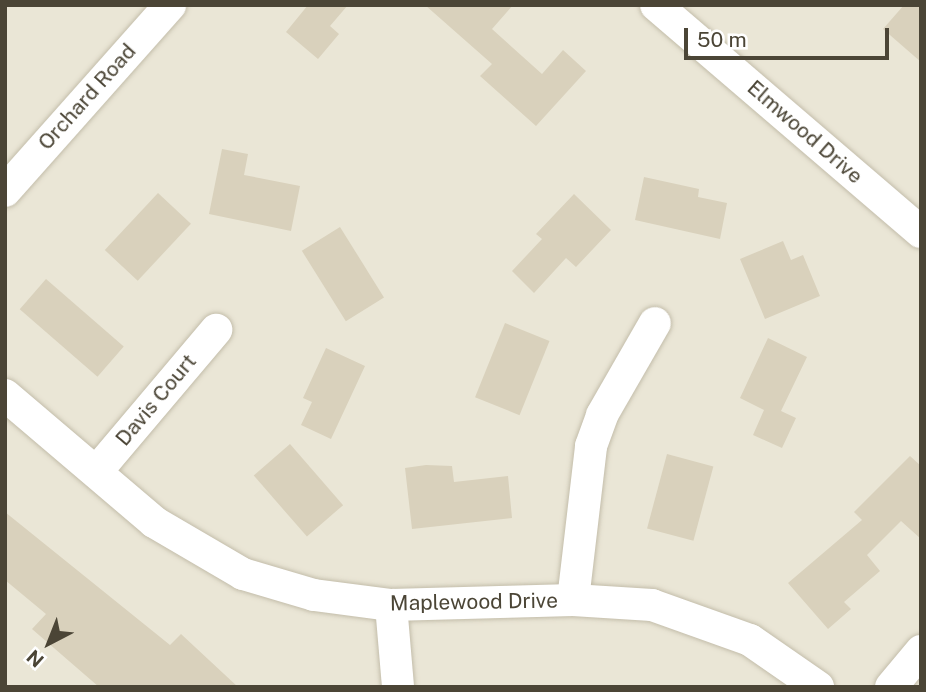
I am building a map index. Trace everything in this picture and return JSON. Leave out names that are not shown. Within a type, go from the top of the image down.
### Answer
[{"type":"street","name":"Orchard Road","points":[[5,191],[170,5]]},
{"type":"street","name":"Elmwood Drive","points":[[656,5],[921,232]]},
{"type":"street","points":[[573,600],[591,446],[602,415],[655,323]]},
{"type":"street","name":"Davis Court","points":[[97,471],[216,330]]},
{"type":"street","name":"Maplewood Drive","points":[[5,395],[154,522],[223,565],[289,589],[391,605],[620,600],[685,614],[750,640],[818,687]]},
{"type":"street","points":[[391,605],[398,687]]},
{"type":"street","points":[[891,687],[921,651]]},
{"type":"shaded area","points":[[5,5],[156,5],[5,178]]},
{"type":"shaded area","points":[[178,5],[921,5],[921,687],[5,687],[5,205]]},
{"type":"building","points":[[308,5],[348,5],[330,26],[339,34],[318,59],[286,32]]},
{"type":"building","points":[[425,5],[513,5],[492,29],[542,74],[563,50],[586,71],[536,126],[480,76],[492,64]]},
{"type":"building","points":[[904,5],[921,5],[921,62],[883,29]]},
{"type":"building","points":[[222,149],[248,154],[244,175],[300,186],[291,231],[209,214]]},
{"type":"building","points":[[644,177],[699,189],[698,197],[727,203],[720,239],[635,220]]},
{"type":"building","points":[[158,193],[191,224],[138,281],[105,250]]},
{"type":"building","points":[[574,194],[611,230],[576,267],[566,258],[534,293],[512,271],[542,239],[536,234]]},
{"type":"building","points":[[340,227],[384,297],[346,321],[302,251]]},
{"type":"building","points":[[783,241],[791,260],[803,255],[820,296],[765,319],[740,259]]},
{"type":"building","points":[[46,279],[124,347],[97,377],[20,309]]},
{"type":"building","points":[[505,323],[550,341],[520,415],[475,397]]},
{"type":"building","points":[[768,338],[807,357],[781,411],[796,418],[782,448],[753,435],[764,410],[740,398]]},
{"type":"building","points":[[326,348],[365,366],[331,439],[301,425],[312,402],[303,398]]},
{"type":"building","points":[[290,444],[343,505],[307,537],[254,475]]},
{"type":"building","points":[[667,454],[713,466],[693,541],[647,528]]},
{"type":"building","points":[[910,456],[921,466],[921,539],[901,521],[867,555],[880,571],[844,602],[851,609],[828,629],[788,583],[862,520],[854,512]]},
{"type":"building","points":[[426,465],[452,466],[454,482],[508,476],[512,518],[412,529],[405,468]]},
{"type":"building","points":[[5,512],[170,645],[181,634],[238,687],[99,687],[32,629],[46,614],[5,580]]}]
